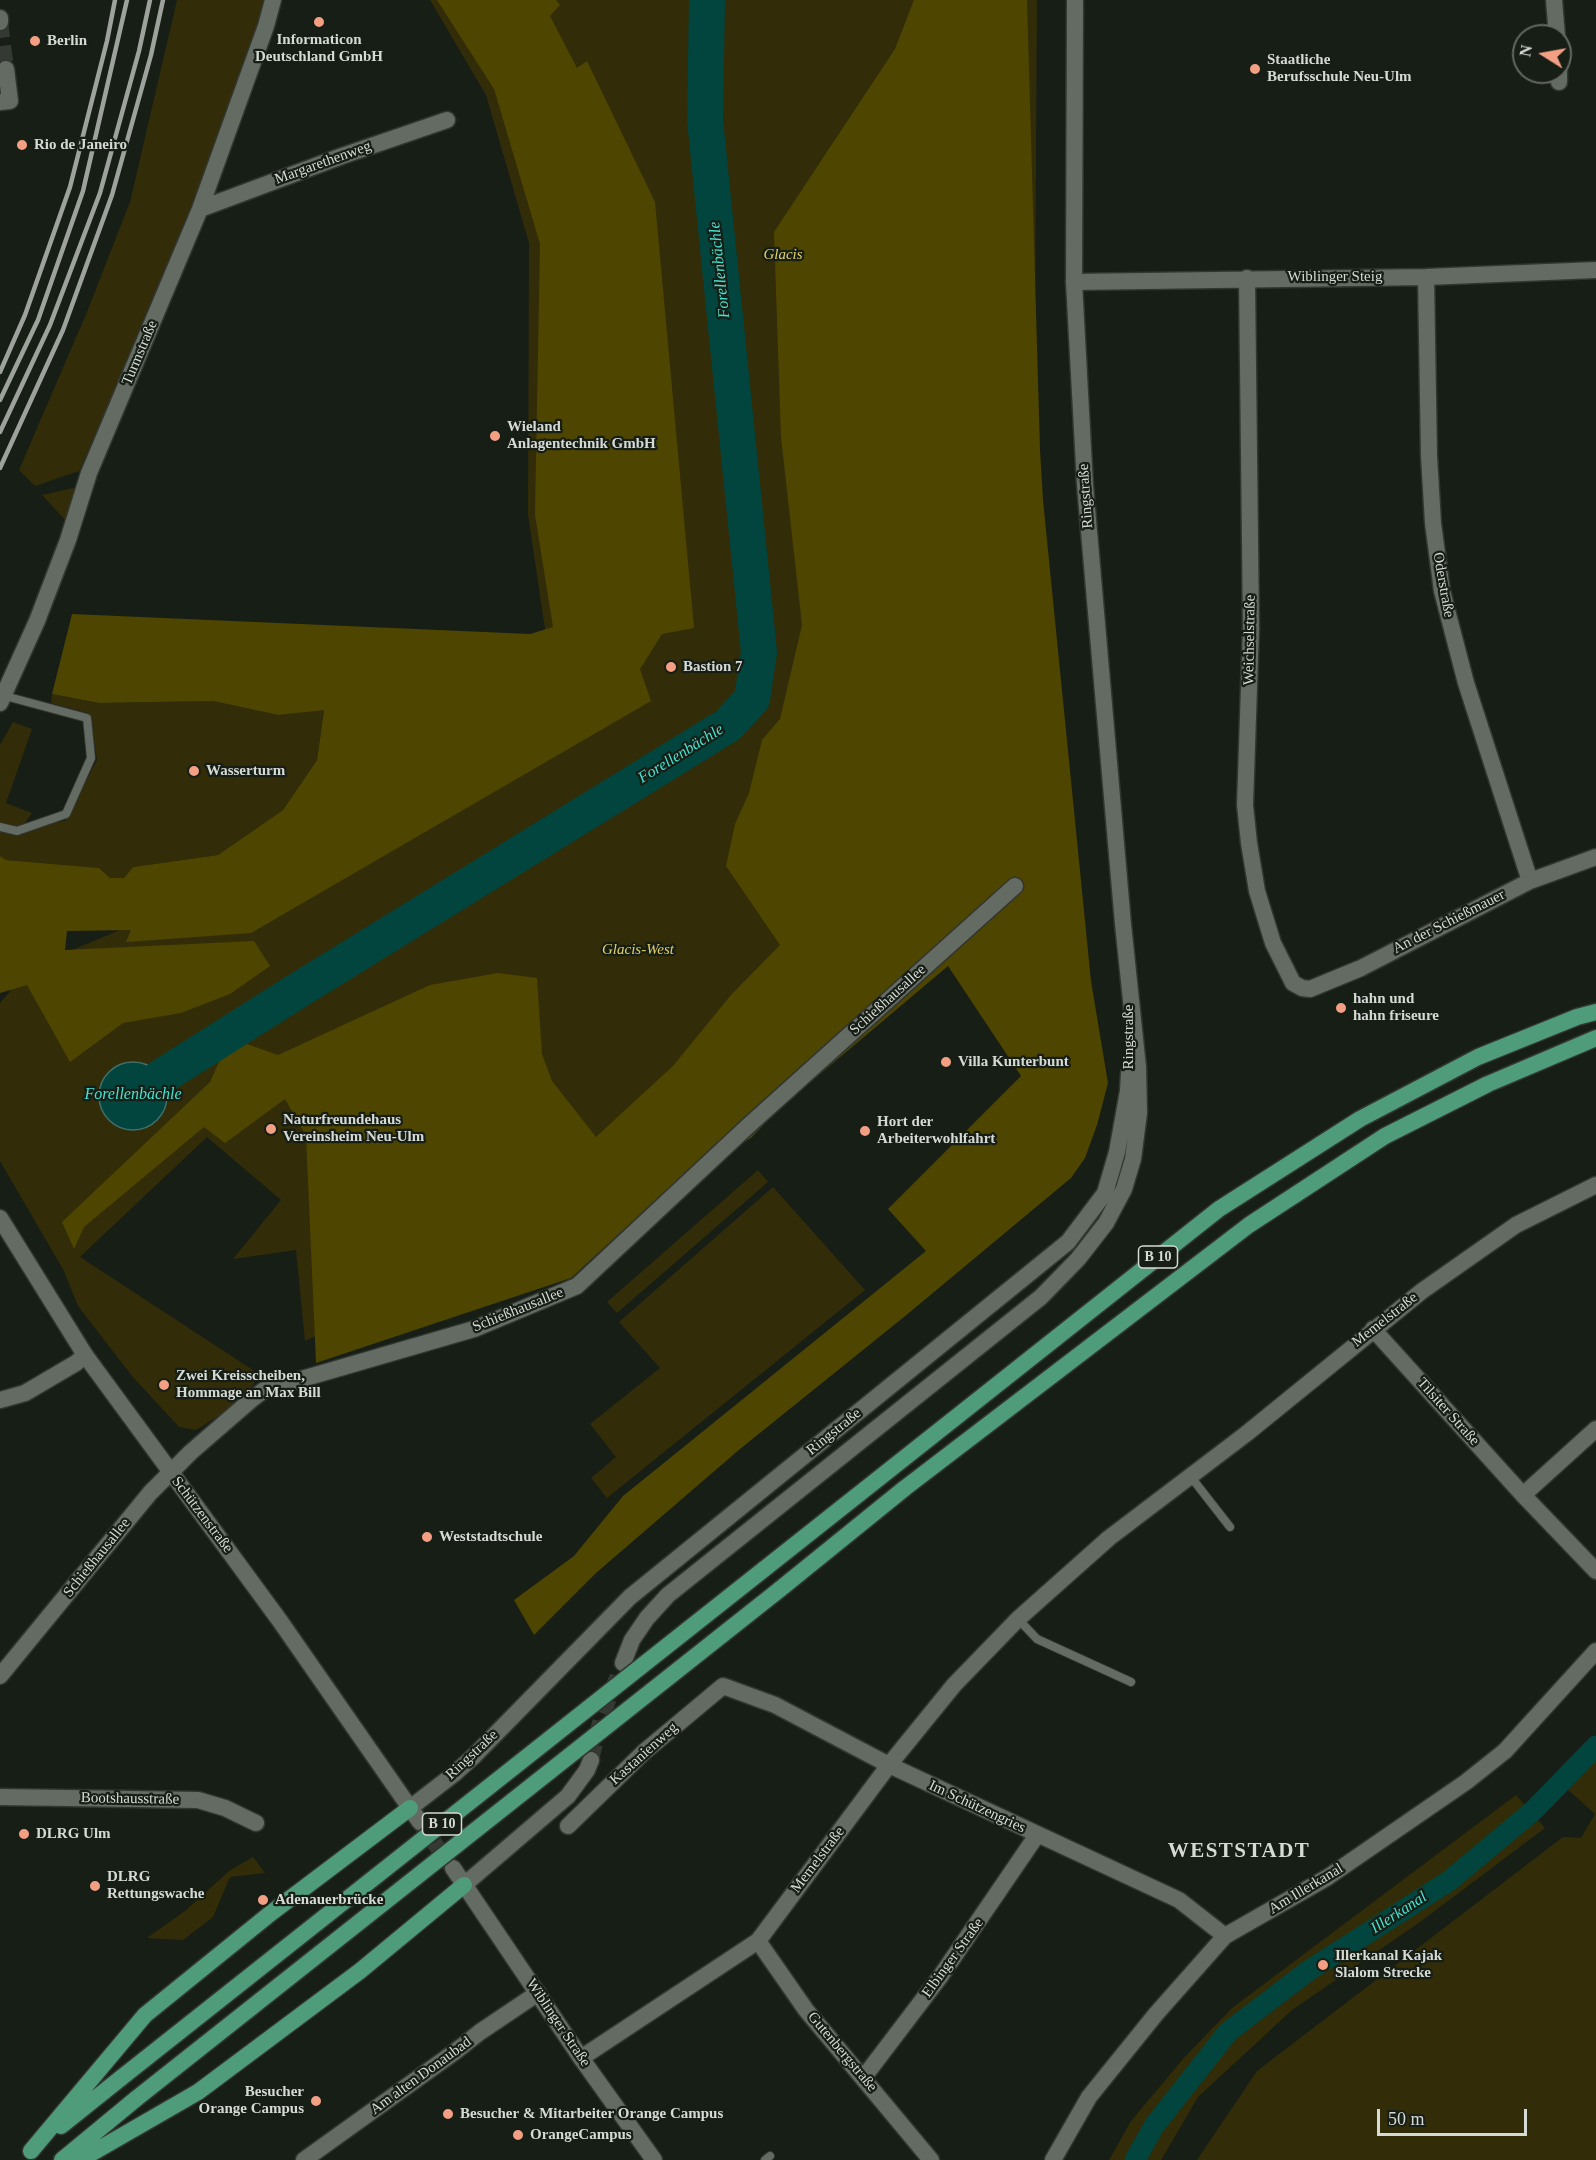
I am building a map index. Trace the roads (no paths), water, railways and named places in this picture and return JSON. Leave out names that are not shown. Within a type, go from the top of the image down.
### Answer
[{"type":"highway","name":"B 10","points":[[25,2155],[1219,1209],[1360,1119],[1478,1057],[1577,1017],[1596,1012]]},
{"type":"highway","name":"B 10","points":[[62,2160],[904,1488],[1249,1225],[1385,1136],[1488,1084],[1596,1038]]},
{"type":"highway","points":[[25,2155],[145,2015],[272,1913],[410,1808]]},
{"type":"highway","points":[[80,2160],[198,2092],[360,1971],[464,1885]]},
{"type":"street","name":"Turmstraße","points":[[2,699],[68,540],[89,473],[200,209],[266,26],[273,0]]},
{"type":"street","name":"Ringstraße","points":[[623,1663],[637,1633],[668,1595],[1033,1303],[1078,1259],[1107,1223],[1124,1189],[1133,1159],[1139,1113],[1138,1067],[1129,991],[1085,485],[1074,282],[1076,0]]},
{"type":"street","points":[[1554,0],[1556,24]]},
{"type":"street","points":[[0,102],[10,101],[6,69]]},
{"type":"street","name":"Margarethenweg","points":[[200,209],[447,120]]},
{"type":"street","name":"Wiblinger Steig","points":[[1074,282],[1426,277],[1596,270]]},
{"type":"street","name":"Oderstraße","points":[[1426,277],[1432,522],[1442,591],[1466,683],[1530,881]]},
{"type":"street","name":"Weichselstraße","points":[[1247,278],[1251,628],[1245,805],[1249,843],[1260,901],[1278,953],[1293,983],[1302,988]]},
{"type":"street","name":"An der Schießmauer","points":[[1302,988],[1310,989],[1361,968],[1530,881],[1596,857]]},
{"type":"street","name":"Schießhausallee","points":[[0,1676],[150,1493],[170,1472],[264,1390],[474,1329],[577,1286],[748,1126],[1015,886]]},
{"type":"street","name":"Ringstraße","points":[[410,1808],[474,1756],[630,1597],[1068,1242],[1105,1193],[1117,1152],[1128,1091],[1129,991]]},
{"type":"street","name":"Memelstraße","points":[[581,2058],[758,1941],[889,1765],[954,1685],[1018,1619],[1109,1538],[1191,1477],[1422,1291],[1516,1225],[1596,1185]]},
{"type":"street","name":"Schützenstraße","points":[[0,1218],[85,1355],[280,1621],[420,1822]]},
{"type":"street","name":"Tilsiter Straße","points":[[1373,1329],[1523,1495],[1596,1571]]},
{"type":"street","points":[[0,1400],[25,1393],[76,1363],[85,1355]]},
{"type":"street","points":[[1523,1495],[1596,1429]]},
{"type":"street","name":"Am Illerkanal","points":[[1053,2160],[1089,2097],[1156,2014],[1225,1936],[1328,1877],[1466,1782],[1505,1751],[1596,1651]]},
{"type":"street","name":"Im Schützengries","points":[[723,1686],[775,1705],[889,1765],[1179,1900],[1225,1936]]},
{"type":"street","name":"Kastanienweg","points":[[568,1826],[644,1752],[723,1686]]},
{"type":"street","points":[[464,1885],[568,1796],[591,1760]]},
{"type":"street","name":"Bootshausstraße","points":[[0,1797],[198,1800],[225,1808],[256,1822]]},
{"type":"street","name":"Elbinger Straße","points":[[864,2077],[954,1958],[1037,1835]]},
{"type":"street","name":"Wiblinger Straße","points":[[453,1868],[581,2058],[654,2160]]},
{"type":"street","name":"Gutenbergstraße","points":[[758,1941],[806,2010],[931,2160]]},
{"type":"street","name":"Am alten Donaubad","points":[[304,2160],[480,2032],[538,1993]]},
{"type":"lane","points":[[0,827],[17,831],[66,814],[91,759],[87,718],[2,699]]},
{"type":"lane","points":[[1191,1477],[1230,1527]]},
{"type":"lane","points":[[1018,1619],[1037,1640],[1131,1682]]},
{"type":"water","name":"Forellenbächle","points":[[133,1062],[146,1065],[157,1072],[164,1083],[167,1096],[164,1109],[157,1120],[146,1127],[133,1130],[120,1127],[109,1120],[102,1109],[99,1096],[102,1083],[109,1072],[120,1065]]},
{"type":"waterway","name":"Forellenbächle","points":[[161,1077],[728,725],[752,699],[759,652],[705,120],[707,0]]},
{"type":"waterway","name":"Illerkanal","points":[[1135,2160],[1154,2126],[1228,2032],[1308,1971],[1449,1881],[1534,1810],[1596,1746]]},
{"type":"tunnel","points":[[0,22],[6,69]]},
{"type":"tunnel","points":[[591,1760],[601,1718],[623,1663]]},
{"type":"tunnel","points":[[420,1823],[450,1865]]},
{"type":"railway","points":[[0,372],[25,315],[70,187],[107,41],[115,0]]},
{"type":"railway","points":[[0,400],[38,320],[83,191],[127,0]]},
{"type":"railway","points":[[0,432],[50,325],[100,193],[139,51],[150,0]]},
{"type":"railway","points":[[0,468],[63,330],[112,195],[151,55],[163,0]]},
{"type":"place","name":"Informaticon Deutschland GmbH","points":[[319,22]]},
{"type":"place","name":"Berlin","points":[[35,41]]},
{"type":"place","name":"Staatliche Berufsschule Neu-Ulm","points":[[1255,69]]},
{"type":"place","name":"Rio de Janeiro","points":[[22,145]]},
{"type":"place","name":"Wieland Anlagentechnik GmbH","points":[[495,436]]},
{"type":"place","name":"Bastion 7","points":[[671,667]]},
{"type":"place","name":"Wasserturm","points":[[194,771]]},
{"type":"place","name":"hahn und hahn friseure","points":[[1341,1008]]},
{"type":"place","name":"Villa Kunterbunt","points":[[946,1062]]},
{"type":"place","name":"Naturfreundehaus Vereinsheim Neu-Ulm","points":[[271,1129]]},
{"type":"place","name":"Hort der Arbeiterwohlfahrt","points":[[865,1131]]},
{"type":"place","name":"Zwei Kreisscheiben, Hommage an Max Bill","points":[[164,1385]]},
{"type":"place","name":"Weststadtschule","points":[[427,1537]]},
{"type":"place","name":"DLRG Ulm","points":[[24,1834]]},
{"type":"place","name":"DLRG Rettungswache","points":[[95,1886]]},
{"type":"place","name":"Adenauerbrücke","points":[[263,1900]]},
{"type":"place","name":"Illerkanal Kajak Slalom Strecke","points":[[1323,1965]]},
{"type":"place","name":"Besucher Orange Campus","points":[[316,2101]]},
{"type":"place","name":"Besucher & Mitarbeiter Orange Campus","points":[[448,2114]]},
{"type":"place","name":"OrangeCampus","points":[[518,2135]]},
{"type":"district","name":"WESTSTADT","points":[[1239,1852]]},
{"type":"park label","name":"Glacis","points":[[783,255]]},
{"type":"park label","name":"Glacis-West","points":[[638,950]]}]
